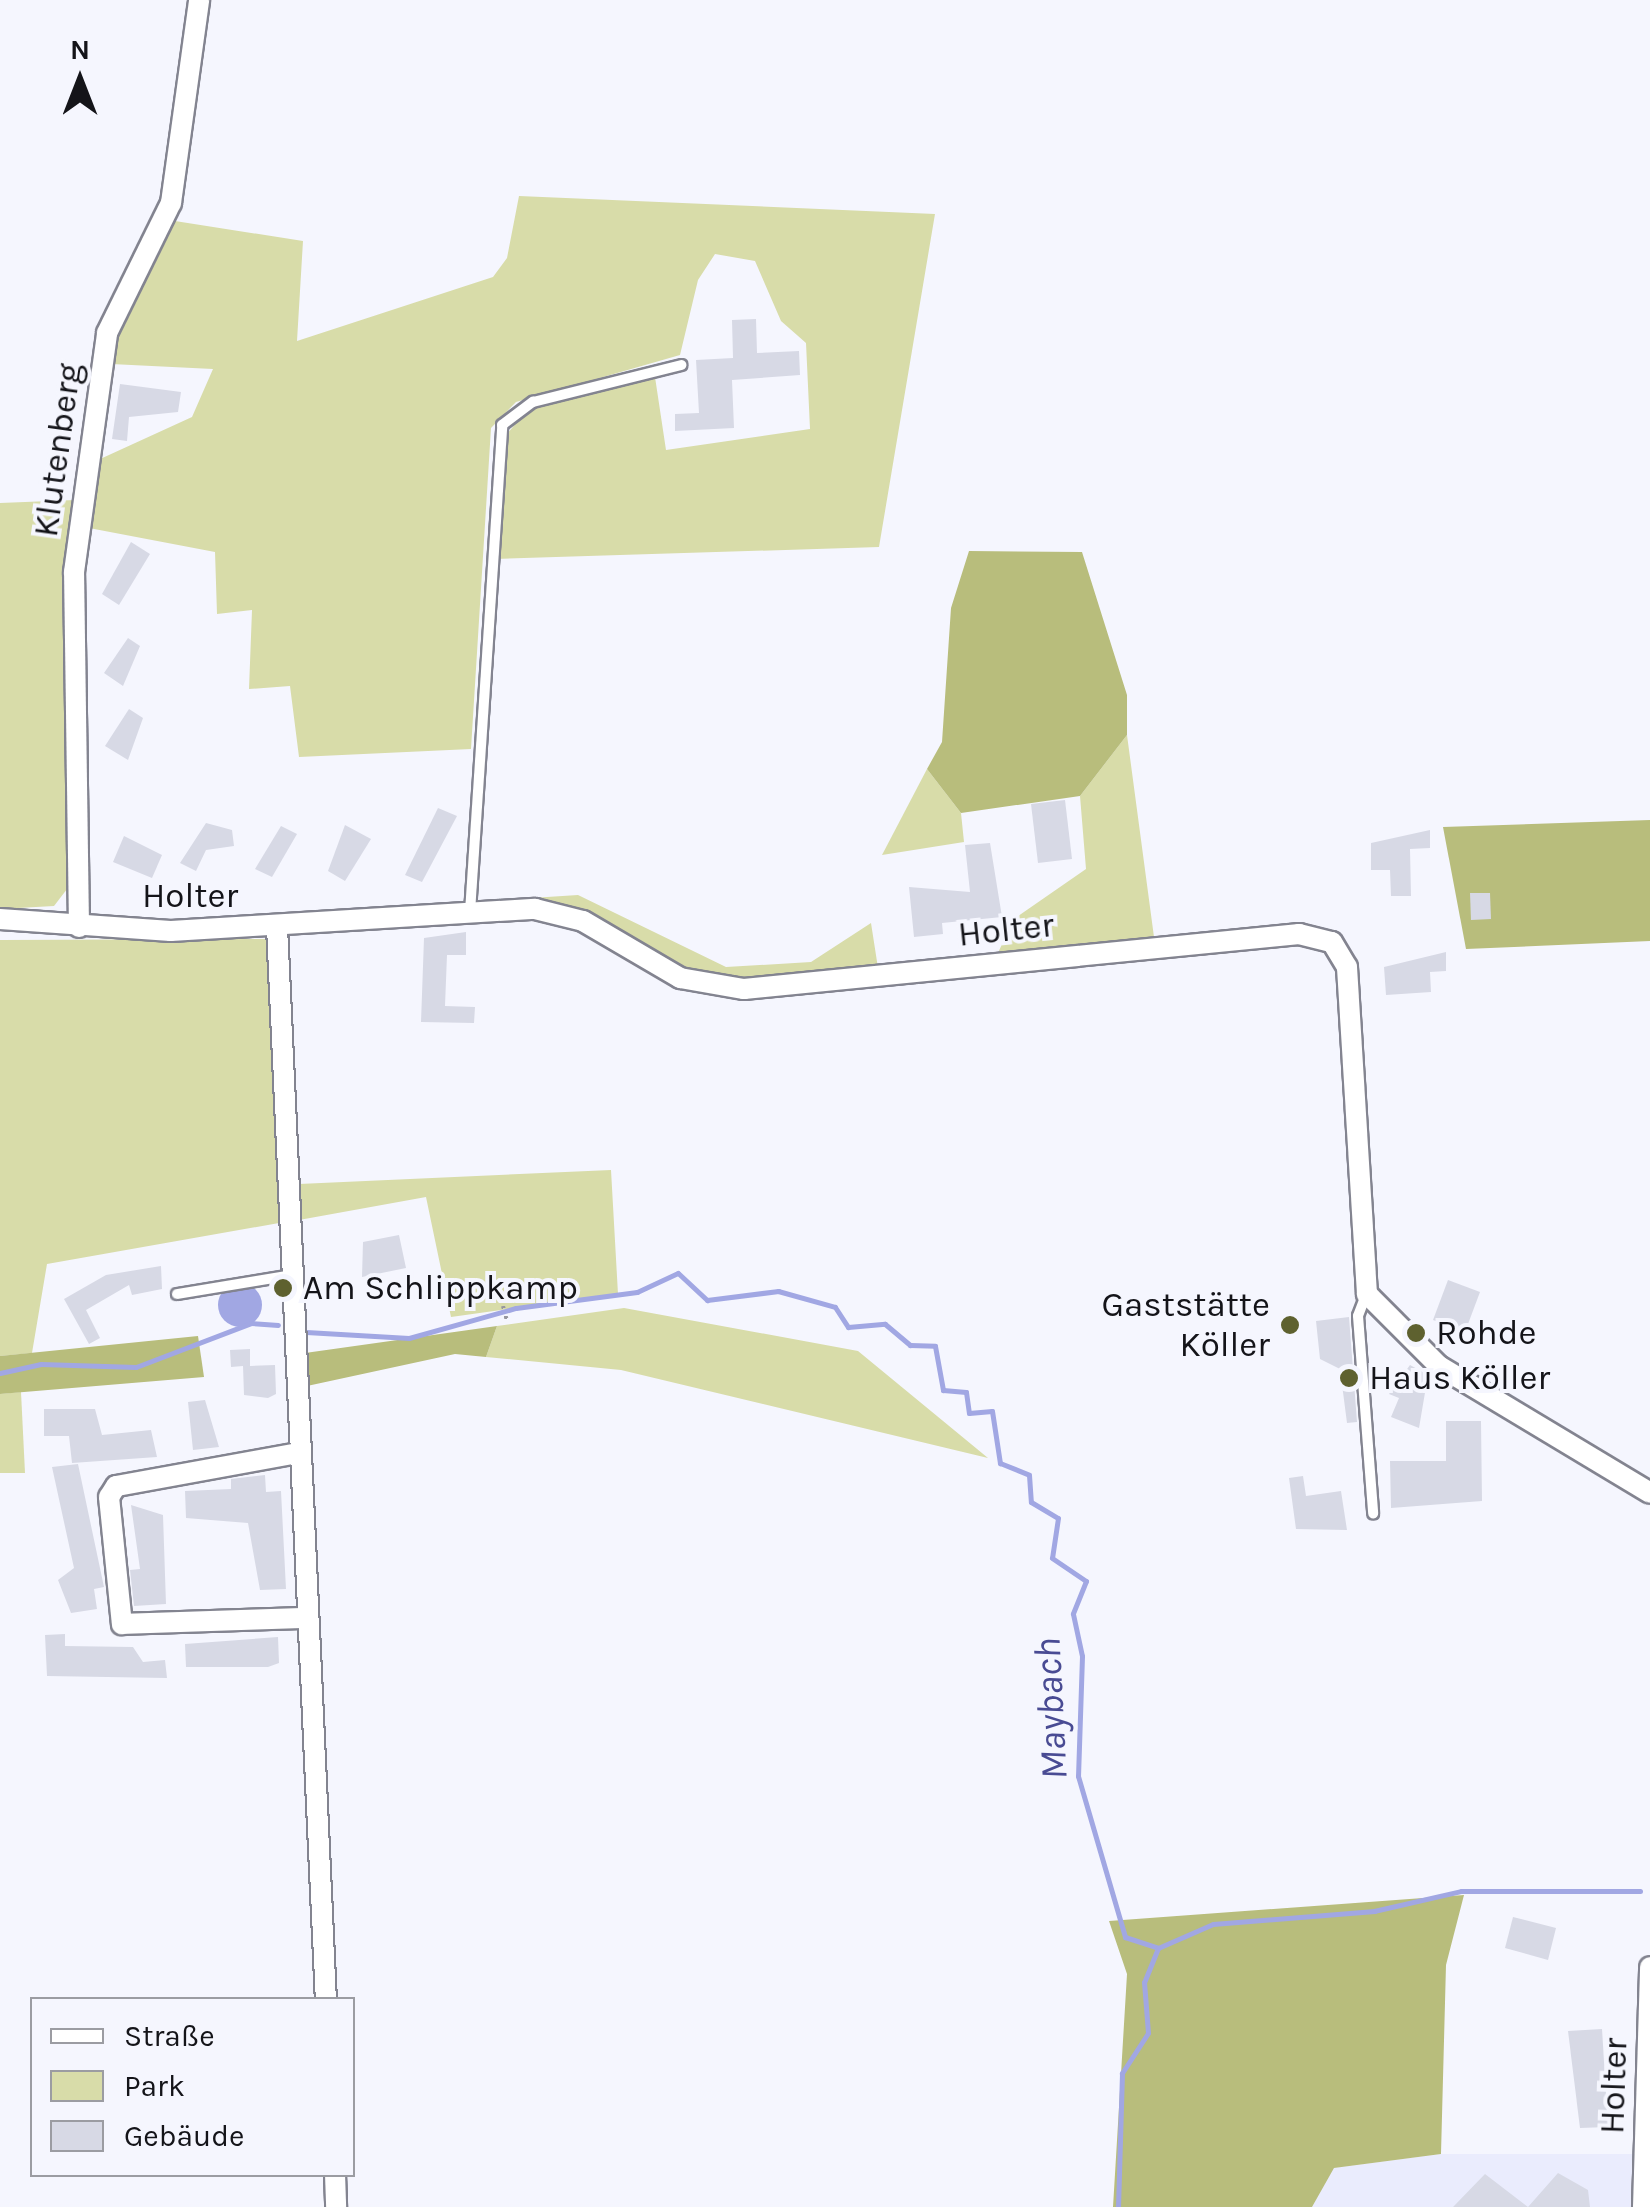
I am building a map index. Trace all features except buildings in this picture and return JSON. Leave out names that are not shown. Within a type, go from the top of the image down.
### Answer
[{"type":"street","name":"Klutenberg","points":[[79,927],[74,572],[107,333],[172,203],[199,0]]},
{"type":"street","name":"Holter","points":[[0,919],[79,927],[277,927],[559,912],[680,978],[744,989],[1299,934],[1332,942],[1347,967],[1367,1294]]},
{"type":"street","points":[[277,927],[298,1454],[326,1997]]},
{"type":"street","points":[[1367,1294],[1440,1366],[1650,1493]]},
{"type":"street","points":[[298,1454],[116,1486],[109,1497],[122,1624],[307,1618]]},
{"type":"street","name":"Holter","points":[[1643,2207],[1650,1967]]},
{"type":"street","points":[[335,2177],[336,2207]]},
{"type":"lane","points":[[470,914],[502,425],[533,402],[681,365]]},
{"type":"lane","points":[[177,1294],[292,1275]]},
{"type":"lane","points":[[1367,1294],[1358,1316],[1373,1513]]},
{"type":"path","points":[[503,1306],[507,1321]]},
{"type":"shaded area","points":[[1441,2154],[1634,2154],[1634,2207],[1312,2207],[1333,2168]]},
{"type":"green space","points":[[519,196],[935,214],[879,547],[495,559],[501,441],[528,409],[655,377],[666,450],[810,429],[806,343],[781,321],[755,261],[715,254],[698,280],[680,355],[516,402],[491,428],[471,749],[299,757],[290,686],[249,689],[252,610],[217,614],[215,552],[89,528],[98,460],[192,417],[213,369],[111,364],[119,331],[175,221],[303,241],[297,341],[493,277],[507,258]]},
{"type":"green space","points":[[75,500],[74,880],[54,906],[0,909],[0,503]]},
{"type":"green space","points":[[969,551],[1082,552],[1127,695],[1127,735],[1080,796],[961,813],[927,769],[942,742],[951,608]]},
{"type":"green space","points":[[1127,735],[1154,937],[996,957],[1014,919],[1086,869],[1080,796]]},
{"type":"green space","points":[[927,769],[961,813],[964,842],[882,855]]},
{"type":"green space","points":[[1650,820],[1650,941],[1466,949],[1443,827]]},
{"type":"green space","points":[[578,895],[726,967],[811,962],[871,923],[878,968],[732,983],[685,974],[571,907],[516,899]]},
{"type":"green space","points":[[268,939],[279,1223],[47,1264],[32,1353],[0,1356],[0,940]]},
{"type":"green space","points":[[611,1170],[618,1294],[451,1317],[426,1197],[299,1220],[299,1184]]},
{"type":"green space","points":[[624,1308],[858,1351],[988,1458],[621,1370],[486,1357],[497,1326]]},
{"type":"green space","points":[[497,1326],[486,1357],[455,1354],[307,1386],[305,1353]]},
{"type":"green space","points":[[198,1336],[204,1377],[0,1394],[0,1356]]},
{"type":"green space","points":[[21,1392],[25,1473],[0,1473],[0,1394]]},
{"type":"green space","points":[[1464,1895],[1446,1965],[1441,2154],[1334,2168],[1312,2207],[1113,2207],[1127,1974],[1109,1921]]},
{"type":"water","points":[[240,1283],[255,1290],[262,1305],[255,1320],[240,1327],[225,1320],[218,1305],[225,1290]]},
{"type":"waterway","name":"Maybach","points":[[306,1332],[409,1338],[516,1308],[637,1292],[678,1273],[707,1300],[778,1291],[835,1307],[848,1327],[885,1324],[910,1345],[935,1346],[943,1390],[966,1392],[969,1413],[992,1411],[1000,1463],[1029,1475],[1031,1502],[1058,1518],[1052,1558],[1086,1581],[1073,1614],[1082,1656],[1078,1776],[1125,1937],[1158,1948],[1144,1982],[1148,2033],[1122,2073],[1118,2207]]},
{"type":"waterway","name":"Maybach","points":[[0,1373],[41,1364],[136,1367],[251,1323],[278,1325]]},
{"type":"waterway","points":[[1158,1948],[1213,1924],[1374,1911],[1461,1891],[1640,1891]]},
{"type":"place","name":"Am Schlippkamp","points":[[283,1288]]},
{"type":"place","name":"Gaststätte Köller","points":[[1290,1325]]},
{"type":"place","name":"Rohde","points":[[1416,1333]]},
{"type":"place","name":"Haus Köller","points":[[1349,1378]]}]
